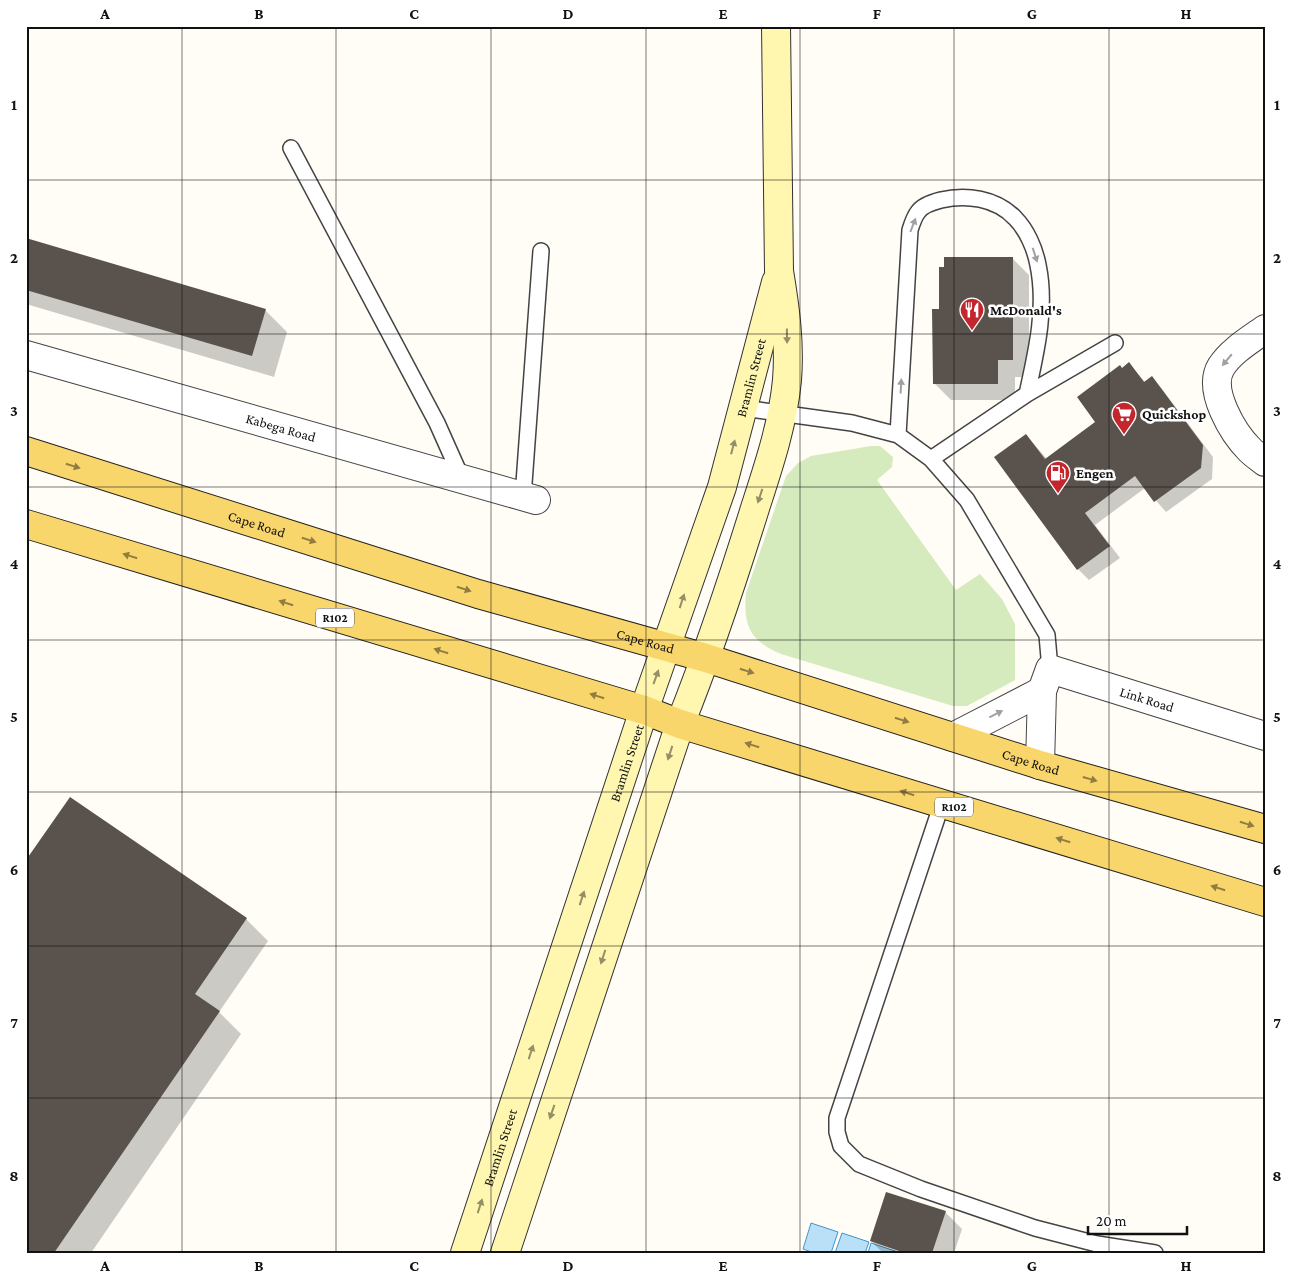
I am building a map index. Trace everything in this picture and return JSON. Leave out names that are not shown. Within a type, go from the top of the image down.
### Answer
[{"type":"main road","name":"Bramlin Street","points":[[505,1253],[680,724],[706,658],[772,460],[787,381],[788,335],[779,271],[776,26]]},
{"type":"main road","name":"Bramlin Street","points":[[465,1253],[644,710],[722,487],[779,271]]},
{"type":"main road","name":"Cape Road","points":[[26,451],[478,594],[706,658],[1040,764],[1265,829]]},
{"type":"main road","name":"R102","points":[[26,524],[644,710],[680,724],[1265,902]]},
{"type":"street","points":[[1265,330],[1233,353],[1221,368],[1217,378],[1224,414],[1249,450],[1265,462]]},
{"type":"street","name":"Kabega Road","points":[[26,356],[530,498]]},
{"type":"street","points":[[953,737],[1046,680]]},
{"type":"street","points":[[1040,764],[1046,680]]},
{"type":"street","name":"Link Road","points":[[1046,680],[1265,736]]},
{"type":"lane","points":[[291,148],[438,423],[462,479]]},
{"type":"lane","points":[[898,435],[910,230],[918,211],[932,202],[970,197],[999,205],[1015,218],[1031,242],[1038,264],[1042,290],[1037,348],[1027,394]]},
{"type":"lane","points":[[530,498],[541,251]]},
{"type":"lane","points":[[931,459],[1027,394],[1115,344]]},
{"type":"lane","points":[[743,408],[852,423],[898,435],[931,459],[967,500],[1047,635],[1046,680]]},
{"type":"lane","points":[[942,803],[837,1118],[837,1132],[841,1146],[859,1164],[921,1189],[1035,1228],[1097,1244],[1155,1253]]},
{"type":"green space","points":[[880,446],[893,457],[892,467],[877,480],[956,590],[980,574],[1002,599],[1015,624],[1015,680],[967,706],[953,706],[781,654],[762,644],[751,631],[748,623],[745,605],[746,593],[786,476],[798,463],[811,456]]},
{"type":"water","points":[[811,1223],[838,1232],[831,1253],[814,1253],[803,1249]]},
{"type":"water","points":[[842,1233],[869,1242],[865,1253],[835,1253]]},
{"type":"water","points":[[871,1243],[898,1252],[868,1253]]},
{"type":"building","points":[[26,238],[266,309],[252,356],[26,290]]},
{"type":"building","name":"McDonald's","points":[[944,257],[1013,257],[1013,360],[998,360],[998,384],[933,384],[932,309],[939,309],[939,267],[944,267]]},
{"type":"building","points":[[1129,362],[1144,382],[1152,376],[1203,445],[1201,468],[1154,502],[1135,476],[1085,513],[1110,546],[1077,570],[994,457],[1026,434],[1045,459],[1095,422],[1077,397],[1120,365],[1122,368]]},
{"type":"building","points":[[70,797],[247,918],[195,994],[220,1011],[54,1253],[26,1253],[26,860]]},
{"type":"building","points":[[886,1192],[946,1211],[932,1253],[905,1253],[870,1241]]},
{"type":"place","name":"McDonald's","points":[[972,331]]},
{"type":"place","name":"Quickshop","points":[[1124,435]]},
{"type":"place","name":"Engen","points":[[1058,494]]}]
